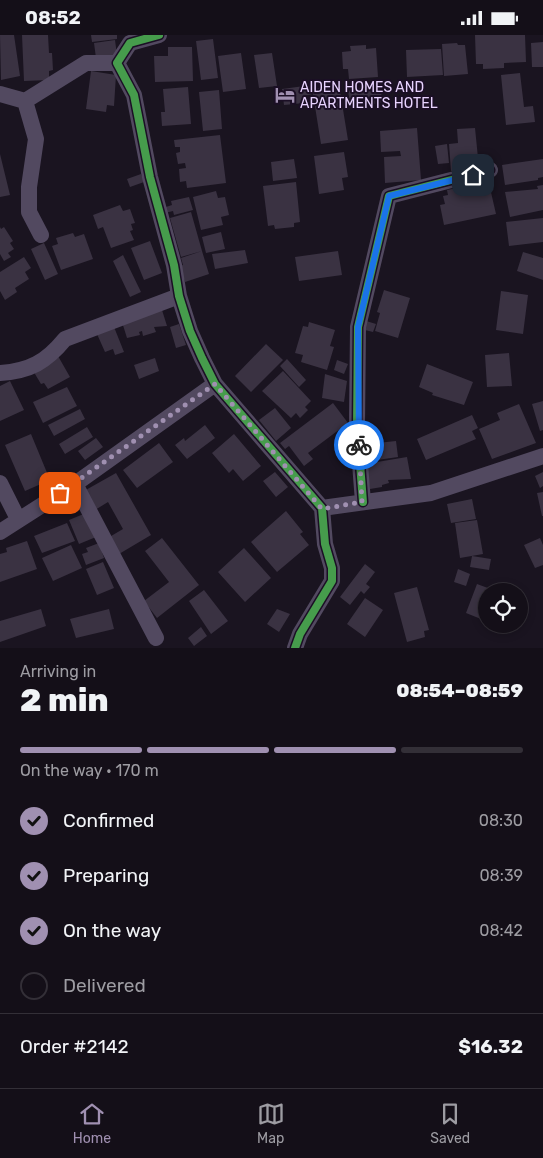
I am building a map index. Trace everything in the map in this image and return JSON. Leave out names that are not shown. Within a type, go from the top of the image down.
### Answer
[{"type":"street","points":[[117,63],[130,43],[159,35]]},
{"type":"street","points":[[0,94],[25,101],[86,63],[117,63]]},
{"type":"street","points":[[117,63],[134,95],[150,177],[174,265],[178,296],[190,331],[215,384],[322,509],[325,544],[332,568],[332,581],[300,634],[295,648]]},
{"type":"street","points":[[25,101],[36,139],[29,187],[29,212],[41,235]]},
{"type":"street","points":[[362,502],[357,425],[358,327],[389,196],[490,170]]},
{"type":"street","points":[[0,373],[21,371],[38,363],[55,351],[66,339],[178,296]]},
{"type":"street","points":[[0,532],[75,484],[215,384]]},
{"type":"street","points":[[322,509],[431,493],[543,456]]},
{"type":"street","points":[[0,483],[18,519]]},
{"type":"street","points":[[75,484],[156,638]]},
{"type":"building","points":[[0,35],[14,35],[20,76],[1,80]]},
{"type":"building","points":[[22,35],[48,35],[49,53],[52,53],[53,70],[49,71],[49,80],[24,81]]},
{"type":"building","points":[[91,35],[117,35],[117,39],[92,42]]},
{"type":"building","points":[[475,35],[525,35],[526,62],[504,63],[504,68],[483,69],[483,64],[476,64]]},
{"type":"building","points":[[213,39],[218,78],[201,80],[196,41]]},
{"type":"building","points":[[115,40],[117,55],[96,58],[94,43]]},
{"type":"building","points":[[543,42],[543,67],[532,67],[531,43]]},
{"type":"building","points":[[457,43],[458,45],[465,45],[468,74],[444,76],[442,44]]},
{"type":"building","points":[[366,45],[366,49],[376,48],[378,77],[349,79],[348,69],[343,69],[342,52],[351,51],[350,46]]},
{"type":"building","points":[[168,47],[192,47],[193,81],[155,82],[154,56],[168,56]]},
{"type":"building","points":[[441,49],[443,75],[407,77],[406,50]]},
{"type":"building","points":[[241,53],[246,89],[223,92],[218,56]]},
{"type":"building","points":[[272,53],[277,86],[259,88],[254,55]]},
{"type":"building","points":[[91,71],[116,75],[114,106],[107,105],[106,112],[86,109]]},
{"type":"building","points":[[520,73],[524,107],[533,106],[535,122],[506,125],[501,75]]},
{"type":"building","points":[[379,84],[383,102],[351,109],[348,91]]},
{"type":"building","points":[[312,85],[312,89],[339,85],[348,140],[321,144],[313,94],[303,96],[304,103],[284,105],[282,89]]},
{"type":"building","points":[[188,87],[191,124],[162,126],[161,112],[165,112],[163,89]]},
{"type":"building","points":[[219,90],[222,129],[203,131],[199,92]]},
{"type":"building","points":[[417,128],[421,180],[385,183],[384,157],[401,156],[400,151],[381,152],[380,131]]},
{"type":"building","points":[[475,128],[479,168],[451,171],[449,144],[458,143],[457,129]]},
{"type":"building","points":[[220,135],[226,183],[187,188],[186,181],[180,182],[179,169],[186,168],[185,163],[178,164],[176,153],[180,152],[180,147],[175,147],[174,140]]},
{"type":"building","points":[[447,144],[449,163],[438,164],[435,146]]},
{"type":"building","points":[[344,152],[348,177],[342,178],[344,190],[319,194],[314,156]]},
{"type":"building","points":[[0,154],[10,195],[0,197]]},
{"type":"building","points":[[294,159],[297,178],[273,181],[271,162]]},
{"type":"building","points":[[543,159],[543,177],[538,178],[538,180],[505,185],[502,165]]},
{"type":"building","points":[[141,174],[144,182],[130,187],[127,179]]},
{"type":"building","points":[[296,182],[300,222],[294,223],[294,227],[275,229],[274,225],[268,226],[263,186]]},
{"type":"building","points":[[481,183],[483,190],[490,188],[496,214],[444,225],[440,205],[445,204],[443,196],[448,195],[447,190]]},
{"type":"building","points":[[543,185],[543,210],[510,217],[505,192],[538,189],[537,186]]},
{"type":"building","points":[[216,191],[218,198],[225,197],[229,215],[221,217],[223,225],[201,230],[193,197]]},
{"type":"building","points":[[189,197],[193,210],[174,215],[173,211],[165,213],[163,208],[172,205],[171,201]]},
{"type":"building","points":[[120,205],[123,211],[130,209],[135,223],[131,224],[133,230],[130,231],[134,240],[111,248],[103,227],[98,229],[93,215]]},
{"type":"building","points":[[191,212],[202,251],[181,257],[170,218]]},
{"type":"building","points":[[543,218],[543,242],[509,246],[506,222]]},
{"type":"building","points":[[0,227],[1,229],[4,227],[13,241],[10,243],[14,249],[8,253],[11,257],[4,261],[0,254]]},
{"type":"building","points":[[221,232],[225,249],[206,253],[202,237]]},
{"type":"building","points":[[73,233],[75,237],[84,234],[93,259],[61,270],[52,246],[58,244],[56,238]]},
{"type":"building","points":[[150,241],[162,273],[144,280],[131,248]]},
{"type":"building","points":[[44,243],[58,274],[45,280],[31,249]]},
{"type":"building","points":[[245,250],[248,263],[215,269],[212,254]]},
{"type":"building","points":[[202,251],[209,274],[185,282],[180,266],[183,265],[181,258]]},
{"type":"building","points":[[338,251],[342,275],[299,281],[295,257]]},
{"type":"building","points":[[523,252],[543,258],[543,280],[517,271]]},
{"type":"building","points":[[123,255],[141,292],[130,297],[113,261]]},
{"type":"building","points":[[24,257],[31,268],[25,272],[29,279],[15,288],[17,292],[5,300],[0,291],[0,272]]},
{"type":"building","points":[[384,290],[410,298],[398,338],[375,331],[380,313],[377,312]]},
{"type":"building","points":[[501,291],[528,295],[523,334],[496,330]]},
{"type":"building","points":[[162,310],[167,326],[154,327],[156,332],[143,336],[142,331],[139,332],[140,335],[127,338],[122,322]]},
{"type":"building","points":[[363,320],[376,324],[373,332],[361,329]]},
{"type":"building","points":[[309,322],[335,330],[330,346],[334,347],[327,370],[301,362],[303,355],[295,353],[303,326],[308,327]]},
{"type":"building","points":[[179,324],[186,345],[176,348],[170,327]]},
{"type":"building","points":[[114,327],[124,352],[115,355],[113,349],[105,352],[97,334]]},
{"type":"building","points":[[266,344],[283,360],[251,392],[235,376]]},
{"type":"building","points":[[509,353],[512,386],[487,387],[485,355]]},
{"type":"building","points":[[58,356],[70,377],[48,389],[44,383],[41,384],[32,369]]},
{"type":"building","points":[[155,358],[159,371],[139,379],[134,365]]},
{"type":"building","points":[[287,359],[306,380],[299,387],[280,366]]},
{"type":"building","points":[[337,360],[348,364],[344,374],[334,370]]},
{"type":"building","points":[[427,364],[473,382],[464,405],[432,395],[433,393],[419,387]]},
{"type":"building","points":[[283,371],[311,401],[305,407],[308,410],[300,418],[296,413],[291,418],[262,391]]},
{"type":"building","points":[[325,374],[347,381],[344,402],[322,398]]},
{"type":"building","points":[[10,381],[24,410],[0,421],[0,386]]},
{"type":"building","points":[[67,387],[77,406],[43,423],[33,402]]},
{"type":"building","points":[[543,401],[543,430],[540,431],[532,404]]},
{"type":"building","points":[[333,403],[348,423],[308,453],[313,459],[304,466],[289,446],[285,449],[280,443]]},
{"type":"building","points":[[519,404],[536,443],[492,459],[479,429],[500,420],[497,413]]},
{"type":"building","points":[[275,408],[291,428],[276,441],[259,420]]},
{"type":"building","points":[[80,409],[85,419],[54,436],[48,425]]},
{"type":"building","points":[[472,415],[478,428],[472,431],[476,439],[426,460],[417,439]]},
{"type":"building","points":[[205,425],[215,438],[187,459],[175,445],[184,438],[185,441]]},
{"type":"building","points":[[87,427],[93,437],[65,454],[59,444]]},
{"type":"building","points":[[31,434],[50,480],[25,491],[5,445]]},
{"type":"building","points":[[234,434],[261,466],[243,481],[233,469],[229,473],[212,453]]},
{"type":"building","points":[[96,438],[103,447],[85,460],[78,451]]},
{"type":"building","points":[[396,441],[398,457],[370,461],[368,444]]},
{"type":"building","points":[[159,443],[173,462],[137,488],[123,470]]},
{"type":"building","points":[[407,457],[411,479],[388,480],[389,483],[382,485],[382,487],[370,489],[365,464]]},
{"type":"building","points":[[275,472],[288,487],[276,497],[263,481]]},
{"type":"building","points":[[543,472],[543,486],[540,488],[535,476]]},
{"type":"building","points":[[116,473],[151,535],[119,554],[106,539],[123,529],[108,502],[95,510],[84,491]]},
{"type":"building","points":[[543,492],[543,516],[542,516],[537,493]]},
{"type":"building","points":[[472,499],[476,519],[451,523],[447,504]]},
{"type":"building","points":[[286,511],[303,532],[300,534],[309,545],[277,572],[251,542]]},
{"type":"building","points":[[86,513],[96,537],[79,544],[69,520]]},
{"type":"building","points":[[477,520],[483,554],[460,558],[455,523]]},
{"type":"building","points":[[67,523],[75,541],[42,553],[34,536]]},
{"type":"building","points":[[162,538],[199,585],[157,618],[144,601],[169,582],[145,551]]},
{"type":"building","points":[[540,538],[543,545],[543,565],[535,568],[524,545]]},
{"type":"building","points":[[27,541],[37,569],[0,582],[0,554],[7,552],[6,548]]},
{"type":"building","points":[[99,543],[104,558],[86,565],[82,554],[88,552],[86,548]]},
{"type":"building","points":[[71,545],[82,568],[53,581],[42,558]]},
{"type":"building","points":[[244,548],[271,578],[245,602],[218,572]]},
{"type":"building","points":[[472,556],[491,559],[489,570],[470,567]]},
{"type":"building","points":[[103,562],[114,588],[97,595],[86,569]]},
{"type":"building","points":[[365,564],[375,572],[366,584],[370,587],[364,594],[361,591],[350,605],[340,597]]},
{"type":"building","points":[[458,569],[470,574],[466,586],[454,582]]},
{"type":"building","points":[[477,584],[478,584],[478,618],[466,613]]},
{"type":"building","points":[[417,587],[429,630],[424,631],[425,637],[407,642],[394,593]]},
{"type":"building","points":[[204,590],[228,621],[211,634],[189,601]]},
{"type":"building","points":[[365,598],[383,610],[365,637],[347,624]]},
{"type":"building","points":[[41,609],[46,626],[0,642],[0,621]]},
{"type":"building","points":[[109,609],[114,629],[76,638],[70,619]]},
{"type":"building","points":[[277,609],[290,614],[279,632],[267,624]]},
{"type":"building","points":[[201,627],[207,636],[194,646],[188,638]]},
{"type":"cycle path","points":[[159,35],[130,43],[117,63],[134,95],[150,177],[174,265],[179,296],[190,331],[215,384],[322,508],[325,544],[332,568],[332,581],[300,634],[295,648]]},
{"type":"cycle path","points":[[363,502],[357,425],[358,327],[389,196],[490,170]]},
{"type":"way so far","points":[[60,493],[215,384],[322,509],[362,502],[359,445]]},
{"type":"place","name":"AIDEN HOMES AND APARTMENTS HOTEL","points":[[285,95]]},
{"type":"route","points":[[359,445],[357,425],[358,327],[368,292],[389,196],[473,175]]}]
